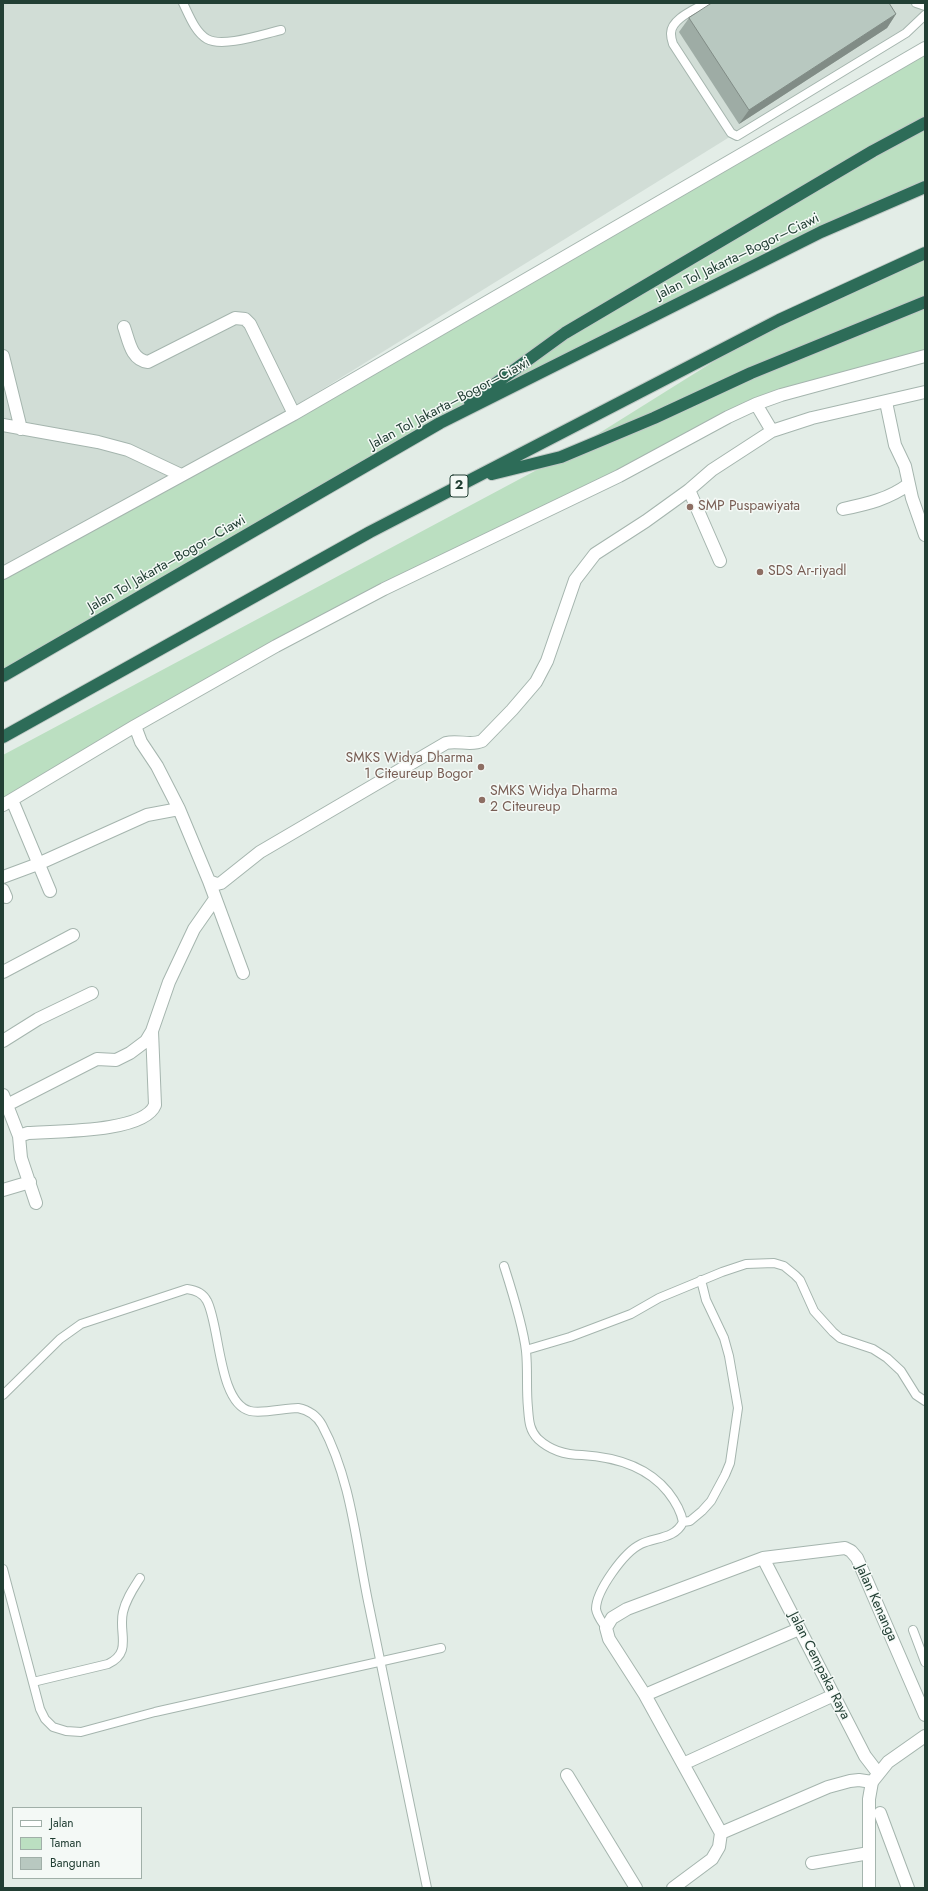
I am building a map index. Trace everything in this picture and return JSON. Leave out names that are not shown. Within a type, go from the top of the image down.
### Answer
[{"type":"highway","points":[[440,424],[566,333],[866,155],[925,123]]},
{"type":"highway","name":"Jalan Tol Jakarta–Bogor–Ciawi","points":[[3,676],[440,424],[821,232],[925,187]]},
{"type":"highway","name":"2","points":[[3,737],[370,532],[780,320],[925,253]]},
{"type":"highway","points":[[472,479],[561,457],[654,418],[751,374],[925,302]]},
{"type":"street","points":[[3,573],[294,414],[925,48]]},
{"type":"street","points":[[124,327],[134,356],[142,361],[148,362],[235,318],[245,319],[250,324],[294,414]]},
{"type":"street","points":[[3,356],[21,429]]},
{"type":"street","points":[[50,890],[8,803],[135,726],[276,646],[384,589],[619,476],[756,404],[781,395],[925,356]]},
{"type":"street","points":[[209,881],[217,884],[221,883],[260,852],[446,743],[454,741],[476,744],[482,741],[508,715],[536,682],[549,654],[575,580],[590,559],[595,554],[646,521],[689,490],[712,470],[772,431],[812,418],[925,392]]},
{"type":"street","points":[[886,402],[895,446],[905,466],[925,536]]},
{"type":"street","points":[[756,404],[772,431]]},
{"type":"street","points":[[3,425],[98,442],[128,450],[181,475]]},
{"type":"street","points":[[844,509],[868,504],[896,493],[909,484]]},
{"type":"street","points":[[689,490],[720,561]]},
{"type":"street","points":[[135,726],[141,742],[157,766],[179,809],[209,881],[243,973]]},
{"type":"street","points":[[3,877],[38,864],[147,815],[179,809]]},
{"type":"street","points":[[36,1203],[21,1158],[19,1136],[7,1121],[5,1100],[91,1062],[104,1058],[116,1060],[146,1041],[152,1032],[169,982],[194,929],[215,899]]},
{"type":"street","points":[[3,972],[73,935]]},
{"type":"street","points":[[3,1041],[38,1019],[92,993]]},
{"type":"street","points":[[19,1136],[28,1133],[99,1129],[120,1124],[150,1112],[155,1105],[152,1032]]},
{"type":"street","points":[[3,1190],[30,1182]]},
{"type":"street","name":"Jalan Kenanga","points":[[763,1558],[839,1548],[845,1548],[851,1551],[856,1558],[925,1715]]},
{"type":"street","points":[[673,1888],[712,1859],[719,1847],[721,1833],[645,1695],[609,1639],[606,1628],[612,1618],[627,1609],[763,1558]]},
{"type":"street","name":"Jalan Cempaka Raya","points":[[763,1558],[866,1756],[875,1778]]},
{"type":"street","points":[[645,1695],[799,1629]]},
{"type":"street","points":[[683,1764],[834,1695]]},
{"type":"street","points":[[869,1888],[869,1799],[875,1778],[888,1762],[925,1736]]},
{"type":"street","points":[[567,1775],[636,1888]]},
{"type":"street","points":[[721,1833],[828,1787],[854,1780],[875,1778]]},
{"type":"street","points":[[880,1813],[908,1888]]},
{"type":"street","points":[[812,1863],[868,1853]]},
{"type":"lane","points":[[184,3],[198,31],[207,39],[217,42],[231,41],[281,30]]},
{"type":"lane","points":[[706,3],[680,19],[673,26],[670,34],[673,44],[731,133],[737,136],[906,33],[925,15]]},
{"type":"lane","points":[[916,3],[925,6]]},
{"type":"lane","points":[[526,1350],[570,1337],[631,1314],[659,1298],[701,1280],[746,1264],[774,1263],[784,1266],[800,1280],[814,1311],[833,1332],[840,1338],[873,1349],[887,1358],[901,1371],[916,1395],[925,1401]]},
{"type":"lane","points":[[504,1266],[526,1350],[527,1398],[530,1427],[538,1439],[557,1452],[573,1456],[618,1461],[646,1472],[654,1478],[670,1495],[679,1509],[683,1522]]},
{"type":"lane","points":[[606,1628],[598,1616],[597,1604],[600,1593],[612,1572],[632,1550],[641,1544],[671,1534],[677,1530],[683,1522],[690,1521],[702,1511],[711,1501],[730,1463],[738,1408],[727,1350],[713,1312],[706,1300],[701,1280]]},
{"type":"lane","points":[[3,1394],[60,1339],[82,1324],[187,1289],[202,1295],[209,1305],[225,1373],[236,1402],[249,1411],[293,1408],[304,1409],[315,1416],[322,1424],[338,1464],[354,1519],[368,1605],[427,1888]]},
{"type":"lane","points":[[3,1569],[40,1709],[48,1723],[59,1730],[82,1732],[155,1712],[441,1648]]},
{"type":"lane","points":[[33,1682],[108,1664],[118,1658],[122,1653],[123,1646],[122,1626],[125,1603],[140,1578]]},
{"type":"lane","points":[[912,1630],[925,1662]]},
{"type":"shaded area","points":[[3,3],[925,3],[925,16],[3,587]]},
{"type":"green space","points":[[925,51],[925,189],[774,255],[440,423],[3,676],[3,574]]},
{"type":"green space","points":[[925,255],[925,355],[781,395],[284,642],[3,805],[3,755],[561,457],[788,315]]},
{"type":"building","points":[[712,3],[889,3],[896,14],[749,110],[689,18]]},
{"type":"place","name":"SMP Puspawiyata","points":[[690,507]]},
{"type":"place","name":"SDS Ar-riyadl","points":[[760,572]]},
{"type":"place","name":"SMKS Widya Dharma 1 Citeureup Bogor","points":[[481,767]]},
{"type":"place","name":"SMKS Widya Dharma 2 Citeureup","points":[[482,800]]}]
